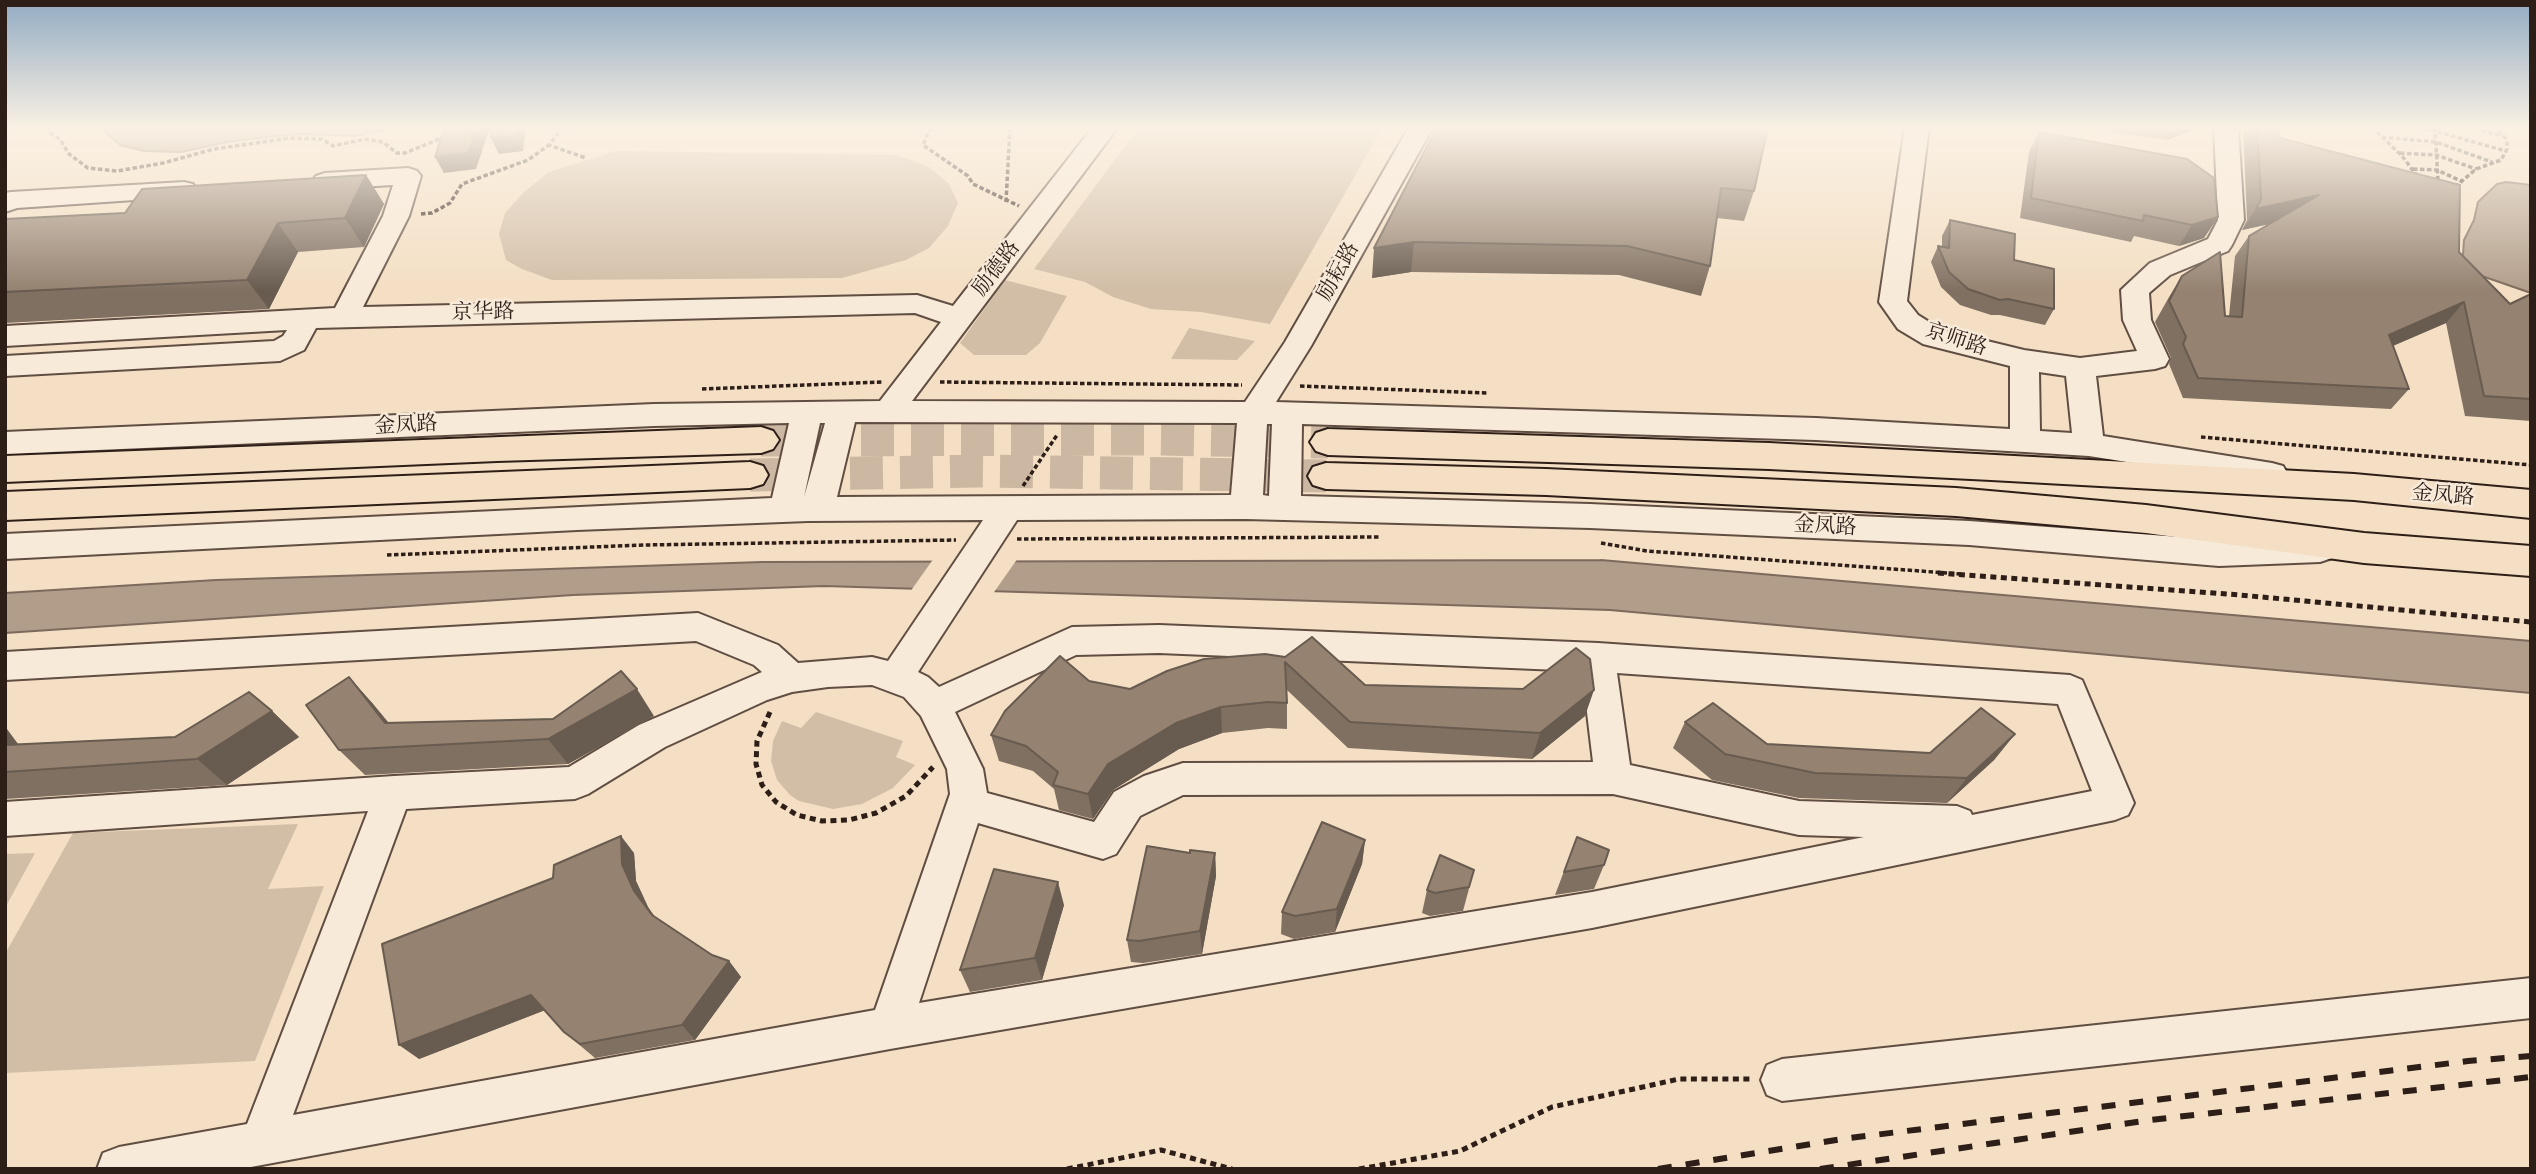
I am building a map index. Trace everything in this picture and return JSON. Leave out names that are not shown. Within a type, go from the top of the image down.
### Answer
[{"type":"highway","name":"金凤路","points":[[5,469],[497,448],[761,440]]},
{"type":"highway","name":"金凤路","points":[[2531,504],[2354,487],[1769,456],[1327,459],[1559,482],[1956,502],[2146,519],[2364,548],[2531,561]]},
{"type":"highway","points":[[5,506],[750,475]]},
{"type":"street","points":[[299,183],[318,182]]},
{"type":"street","points":[[344,317],[396,216],[406,182]]},
{"type":"street","name":"励德路","points":[[888,411],[1063,182]]},
{"type":"street","name":"励耘路","points":[[1253,414],[1274,385],[1390,182]]},
{"type":"street","name":"京师路","points":[[1909,182],[1893,302],[1908,322],[1933,337],[2024,360],[2080,368],[2155,359],[2137,320],[2135,290],[2160,269],[2219,245],[2231,220],[2229,182]]},
{"type":"street","points":[[5,204],[11,201],[203,189]]},
{"type":"street","name":"京华路","points":[[5,337],[307,318],[917,304],[960,318]]},
{"type":"street","points":[[5,366],[280,351],[294,343],[307,318]]},
{"type":"street","points":[[2024,360],[2025,441]]},
{"type":"street","points":[[2080,368],[2089,445]]},
{"type":"street","points":[[818,509],[843,411]]},
{"type":"street","name":"金凤路","points":[[5,443],[640,415],[843,411],[1287,413],[1815,429],[2089,445],[2354,487]]},
{"type":"street","points":[[5,547],[785,510],[807,412]]},
{"type":"street","points":[[1285,507],[1287,413]]},
{"type":"street","points":[[1246,507],[1253,414]]},
{"type":"street","name":"金凤路","points":[[785,510],[1285,507],[1590,516],[1942,532],[2219,553],[2364,548]]},
{"type":"street","points":[[896,677],[1008,508]]},
{"type":"street","points":[[5,666],[698,628],[766,655],[792,678]]},
{"type":"street","points":[[121,1169],[876,1030],[1592,910],[2115,803],[2070,690],[1598,657],[1159,639],[1072,641],[934,706]]},
{"type":"street","points":[[1598,657],[1613,778]]},
{"type":"street","points":[[5,819],[394,792],[575,783],[652,736],[758,688],[792,678],[872,671],[896,677],[916,687],[934,706],[968,779],[968,804],[876,1030]]},
{"type":"street","points":[[968,804],[1103,842],[1128,804],[1157,788],[1183,779],[1613,778],[1799,818],[2015,825]]},
{"type":"street","points":[[261,1143],[394,792]]},
{"type":"street","points":[[1782,1080],[2531,998]]},
{"type":"street","points":[[121,1169],[876,1030]]},
{"type":"path","points":[[396,216],[432,213],[450,203],[462,184],[468,182]]},
{"type":"path","points":[[972,182],[1006,202],[1007,182]]},
{"type":"path","points":[[2438,182],[2438,186]]},
{"type":"path","points":[[2453,188],[2460,182]]},
{"type":"path","points":[[877,382],[1321,386]]},
{"type":"path","points":[[1008,508],[1071,412],[1095,384]]},
{"type":"path","points":[[2200,437],[2531,465]]},
{"type":"path","points":[[385,555],[671,545],[1350,539],[1390,536]]},
{"type":"path","points":[[1597,542],[1647,551],[2239,595],[2531,622]]},
{"type":"path","points":[[792,678],[765,719],[757,741],[756,764],[762,785],[769,794],[776,802],[797,815],[822,821],[849,820],[876,813],[906,796],[927,776],[952,741]]},
{"type":"path","points":[[1359,1169],[1460,1151],[1552,1107],[1679,1079],[1782,1080]]},
{"type":"path","points":[[1067,1169],[1161,1150],[1233,1169]]},
{"type":"shaded area","points":[[537,182],[946,182],[958,203],[948,226],[929,248],[906,260],[842,278],[552,280],[506,260],[499,234],[505,213]]},
{"type":"shaded area","points":[[1098,182],[1352,182],[1270,324],[1201,312],[1151,309],[1113,297],[1085,282],[1034,269]]},
{"type":"shaded area","points":[[2506,182],[2531,185],[2531,293],[2476,274],[2466,266],[2463,255],[2464,240],[2474,220],[2478,202],[2497,184]]},
{"type":"shaded area","points":[[1005,280],[1067,296],[1040,343],[1026,355],[974,355],[960,343]]},
{"type":"shaded area","points":[[1189,328],[1255,341],[1237,360],[1171,359]]},
{"type":"shaded area","points":[[1601,560],[2531,641],[2531,693],[1610,610],[824,586],[573,595],[5,633],[5,593],[216,580],[762,562]]},
{"type":"shaded area","points":[[816,712],[903,741],[896,757],[915,765],[893,788],[862,804],[833,809],[799,801],[777,780],[771,761],[773,741],[782,721],[801,728]]},
{"type":"shaded area","points":[[298,824],[268,889],[324,886],[255,1061],[5,1073],[5,954],[73,833]]},
{"type":"shaded area","points":[[35,853],[5,908],[5,854]]},
{"type":"pier","points":[[934,558],[1018,558],[992,595],[910,592]]},
{"type":"building","points":[[257,182],[363,182],[345,218],[278,223],[247,280],[5,292],[5,219],[125,213],[142,189]]},
{"type":"building","points":[[1408,182],[1756,182],[1754,191],[1721,188],[1710,266],[1627,246],[1414,242],[1374,248]]},
{"type":"building","points":[[2033,182],[2214,182],[2218,217],[2192,225],[2144,215],[2143,221],[2031,198]]},
{"type":"building","points":[[2260,182],[2448,182],[2460,185],[2459,252],[2510,304],[2531,294],[2531,399],[2484,396],[2464,302],[2389,335],[2409,389],[2198,378],[2183,344],[2186,337],[2169,301],[2182,276],[2220,252],[2225,316],[2242,317],[2249,236],[2319,195],[2256,209],[2261,199]]},
{"type":"building","points":[[1950,220],[2015,234],[2014,260],[2054,269],[2054,309],[2008,299],[2000,300],[1968,289],[1949,272],[1938,246],[1949,248]]},
{"type":"building","points":[[1312,637],[1365,685],[1523,689],[1576,648],[1590,659],[1594,690],[1540,733],[1350,722],[1285,662],[1287,703],[1268,702],[1221,707],[1176,723],[1108,764],[1088,794],[1053,785],[1058,772],[1026,746],[991,735],[1005,711],[1060,656],[1089,681],[1130,689],[1167,671],[1204,659],[1265,654],[1285,657]]},
{"type":"building","points":[[621,671],[637,689],[548,739],[339,750],[306,705],[349,677],[385,723],[553,719]]},
{"type":"building","points":[[249,692],[272,711],[197,759],[5,772],[5,745],[175,737]]},
{"type":"building","points":[[1713,703],[1767,744],[1930,753],[1981,708],[2015,734],[1967,778],[1815,773],[1725,754],[1685,722]]},
{"type":"building","points":[[1322,822],[1365,840],[1337,909],[1295,916],[1282,912]]},
{"type":"building","points":[[621,836],[622,864],[634,891],[652,915],[712,955],[729,961],[682,1025],[580,1044],[564,1032],[531,995],[399,1045],[382,944],[553,878],[554,865]]},
{"type":"building","points":[[1577,837],[1609,850],[1604,865],[1564,872]]},
{"type":"building","points":[[1147,846],[1190,853],[1190,850],[1215,853],[1200,931],[1139,941],[1127,940]]},
{"type":"building","points":[[1440,855],[1474,870],[1469,887],[1435,893],[1427,890]]},
{"type":"building","points":[[994,869],[1058,882],[1035,958],[960,970]]},
{"type":"tunnel","points":[[761,440],[1154,439],[1328,442]]},
{"type":"tunnel","points":[[750,475],[980,471],[1326,476]]},
{"type":"railway","points":[[1658,1169],[1842,1139],[2468,1061],[2531,1056]]},
{"type":"railway","points":[[1820,1169],[2150,1120],[2531,1077]]}]
